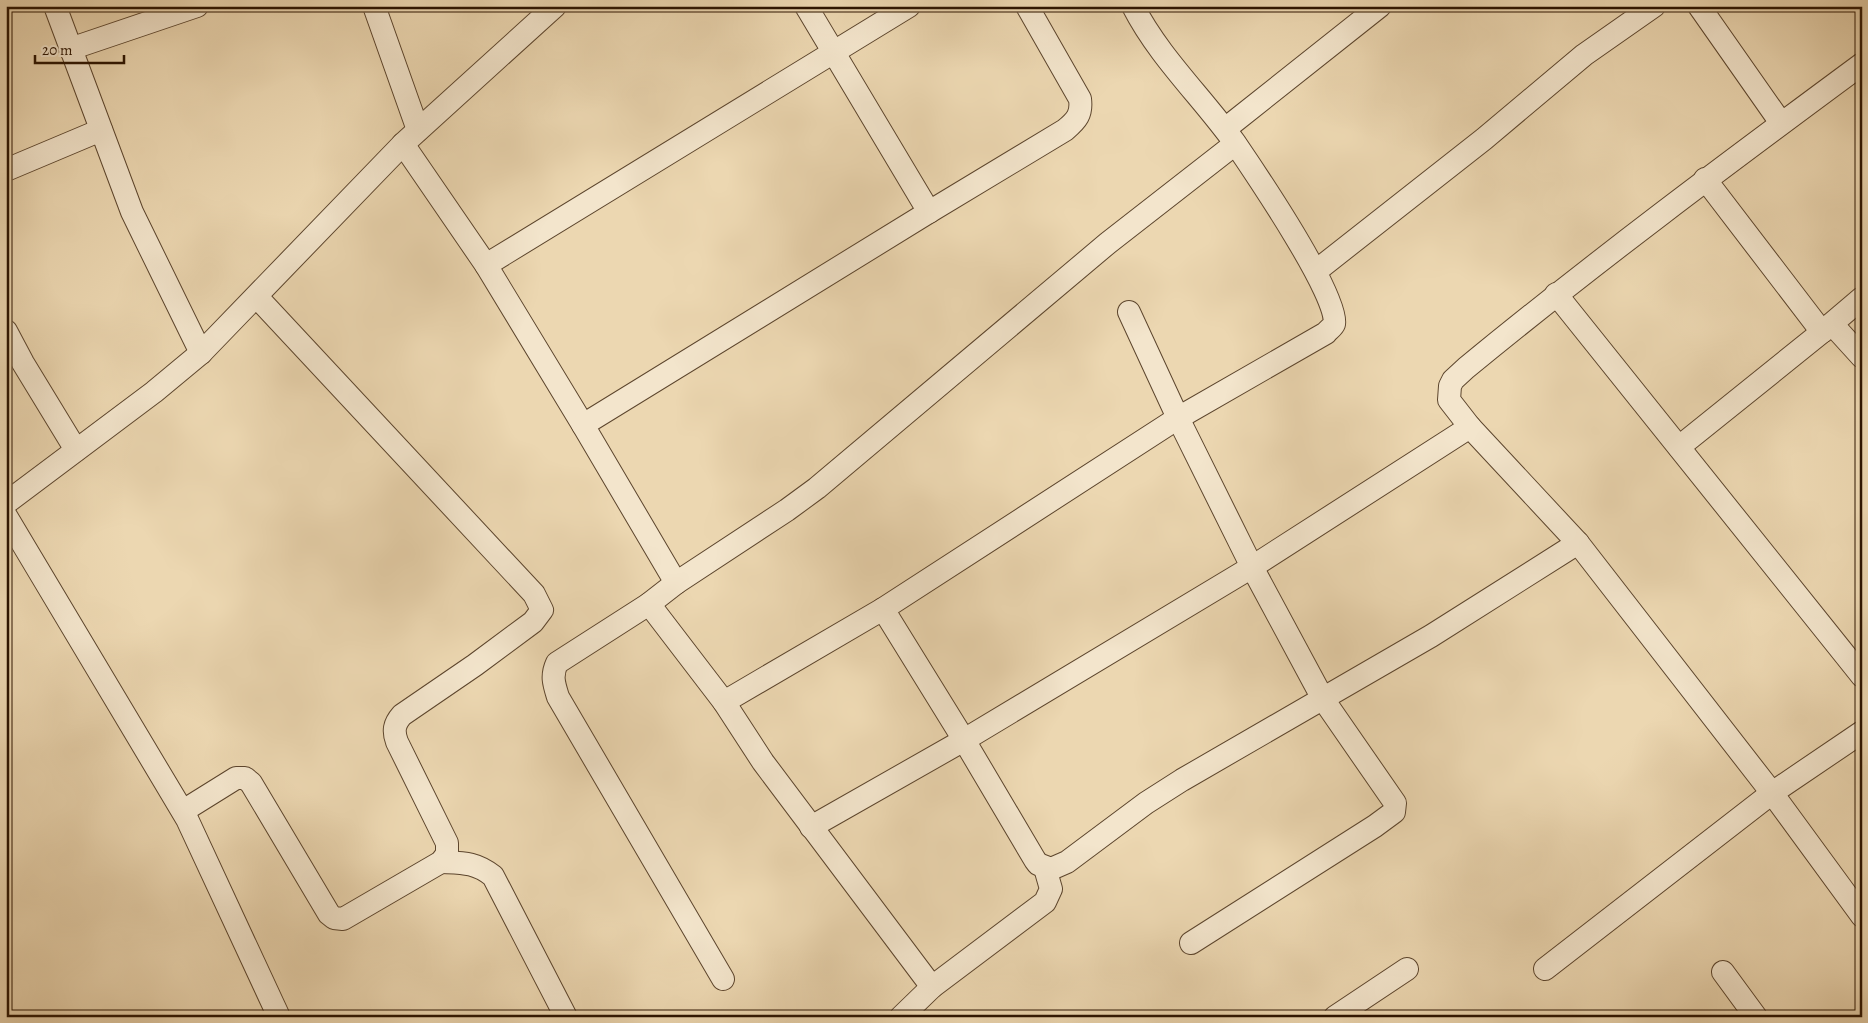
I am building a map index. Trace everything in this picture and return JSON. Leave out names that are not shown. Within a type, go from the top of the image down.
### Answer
[{"type":"street","points":[[55,6],[132,212],[201,353]]},
{"type":"street","points":[[70,49],[197,6]]},
{"type":"street","points":[[374,6],[411,137],[676,583]]},
{"type":"street","points":[[6,503],[154,392],[201,353],[411,137],[555,6]]},
{"type":"street","points":[[806,6],[929,212]]},
{"type":"street","points":[[486,265],[909,6]]},
{"type":"street","points":[[583,425],[1065,130],[1075,122],[1080,114],[1080,99],[1027,6]]},
{"type":"street","points":[[724,702],[883,609],[1178,418],[1326,333],[1334,324],[1331,304],[1316,271],[1230,137],[1151,37],[1133,6]]},
{"type":"street","points":[[723,979],[558,697],[552,679],[557,663],[648,604],[817,488],[1108,243],[1380,6]]},
{"type":"street","points":[[1316,271],[1484,139],[1584,55],[1654,6]]},
{"type":"street","points":[[1699,6],[1782,123]]},
{"type":"street","points":[[1862,64],[1705,180],[1556,294],[1454,380],[1450,386],[1449,400],[1470,427],[1578,544],[1772,793],[1862,916]]},
{"type":"street","points":[[6,170],[101,130]]},
{"type":"street","points":[[1705,180],[1827,328],[1862,357]]},
{"type":"street","points":[[1556,294],[1862,676]]},
{"type":"street","points":[[183,811],[236,778],[245,778],[251,783],[328,914],[334,918],[343,919],[441,862],[447,854],[447,844],[397,742],[394,733],[396,723],[402,715],[534,622],[542,610],[534,594],[257,297]]},
{"type":"street","points":[[1679,447],[1862,298]]},
{"type":"street","points":[[1129,312],[1178,418],[1252,567],[1323,699],[1395,803],[1394,812],[1375,826],[1192,943]]},
{"type":"street","points":[[6,331],[23,363],[76,450]]},
{"type":"street","points":[[811,827],[964,740],[1252,567],[1470,427]]},
{"type":"street","points":[[6,516],[183,811],[279,1017]]},
{"type":"street","points":[[883,609],[964,740],[1034,860],[1045,868],[1051,869],[1067,862],[1146,803],[1174,785],[1431,636],[1578,544]]},
{"type":"street","points":[[648,604],[724,702],[763,762],[932,987]]},
{"type":"street","points":[[1545,969],[1772,793],[1862,732]]},
{"type":"street","points":[[441,862],[469,863],[482,867],[493,876],[566,1017]]},
{"type":"street","points":[[901,1017],[932,987],[1045,902],[1051,889],[1045,868]]},
{"type":"street","points":[[1335,1017],[1407,969]]},
{"type":"street","points":[[1723,972],[1756,1017]]}]
